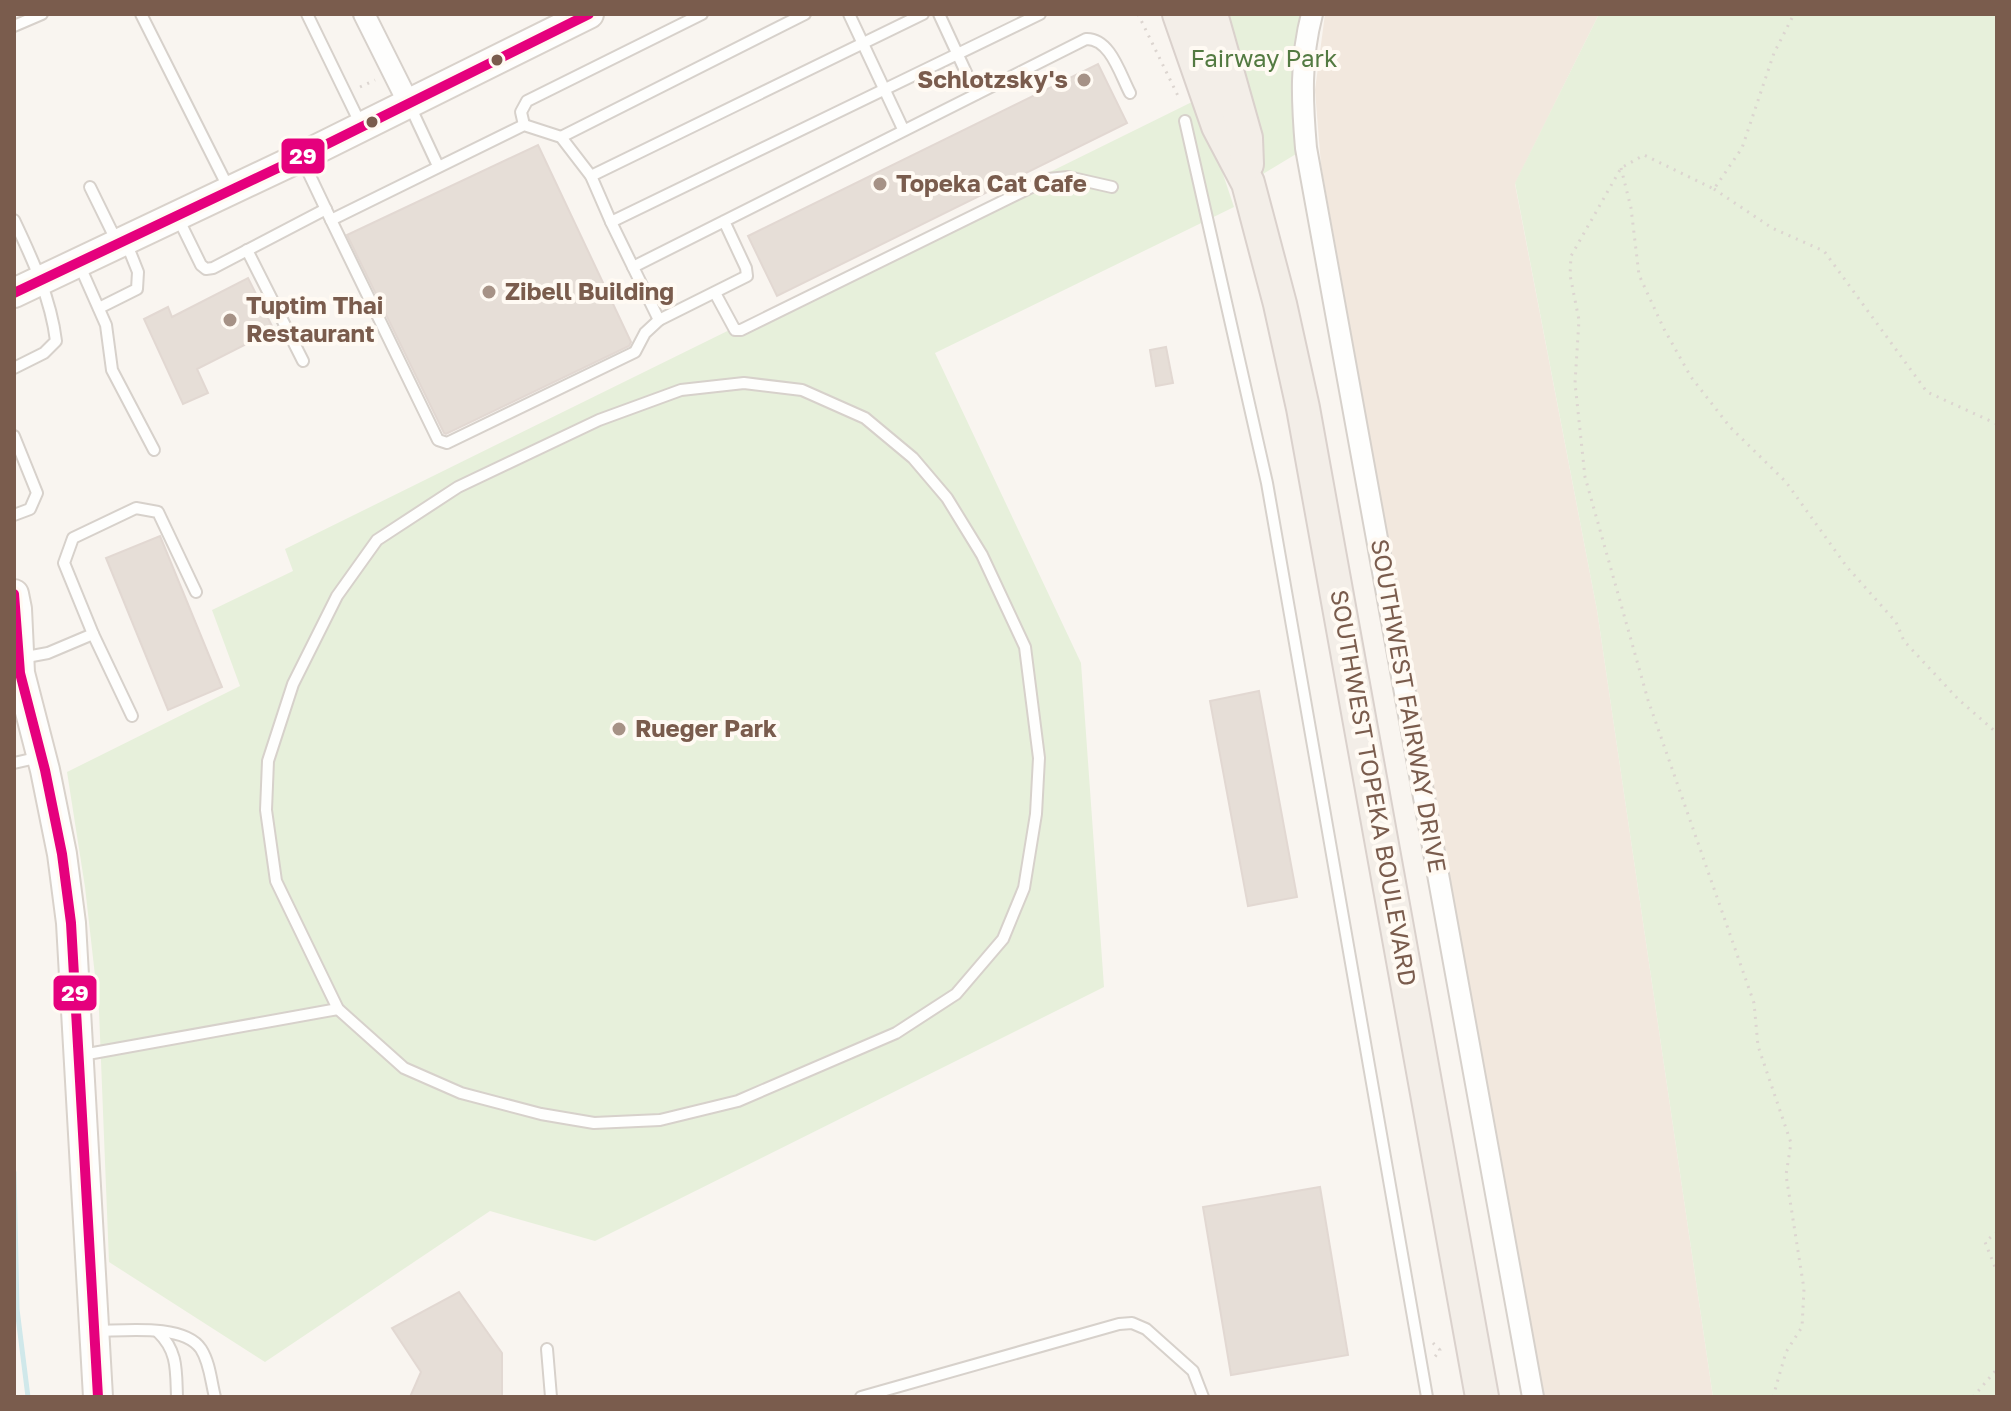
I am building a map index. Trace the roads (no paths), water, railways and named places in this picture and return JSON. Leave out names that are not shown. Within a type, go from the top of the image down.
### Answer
[{"type":"main road","points":[[14,293],[301,157],[589,14]]},
{"type":"main road","name":"SOUTHWEST TOPEKA BOULEVARD","points":[[1179,14],[1218,126],[1248,183]]},
{"type":"main road","name":"SOUTHWEST TOPEKA BOULEVARD","points":[[1211,14],[1246,138],[1248,183],[1280,304],[1315,468],[1482,1397]]},
{"type":"main road","points":[[14,594],[28,760],[62,854],[71,923],[98,1397]]},
{"type":"street","points":[[364,14],[409,104]]},
{"type":"street","name":"SOUTHWEST FAIRWAY DRIVE","points":[[1312,14],[1306,36],[1302,85],[1306,148],[1533,1397]]},
{"type":"lane","points":[[14,26],[42,14]]},
{"type":"lane","points":[[141,14],[230,191]]},
{"type":"lane","points":[[307,14],[362,127]]},
{"type":"lane","points":[[524,125],[521,112],[527,101],[702,14]]},
{"type":"lane","points":[[561,137],[805,14]]},
{"type":"lane","points":[[849,14],[903,129]]},
{"type":"lane","points":[[591,176],[923,14]]},
{"type":"lane","points":[[611,222],[1040,14]]},
{"type":"lane","points":[[943,15],[976,94]]},
{"type":"lane","points":[[633,267],[1086,39],[1096,39],[1104,44],[1130,93]]},
{"type":"lane","points":[[409,104],[438,166]]},
{"type":"lane","points":[[1185,121],[1267,483],[1427,1397]]},
{"type":"lane","points":[[331,220],[524,125],[561,137],[591,176],[659,320]]},
{"type":"lane","points":[[301,157],[438,440],[447,443],[635,352],[645,333],[659,320],[747,276],[724,221]]},
{"type":"lane","points":[[715,293],[735,330],[741,330],[1048,179],[1068,177],[1112,187]]},
{"type":"lane","points":[[90,187],[138,272],[137,289],[99,308]]},
{"type":"lane","points":[[177,216],[201,265],[206,269],[326,209]]},
{"type":"lane","points":[[14,220],[40,281],[54,322],[56,341],[44,353],[14,368]]},
{"type":"lane","points":[[247,250],[303,361]]},
{"type":"lane","points":[[78,263],[106,325],[112,370],[154,450]]},
{"type":"lane","points":[[744,383],[802,390],[865,418],[913,458],[947,498],[982,555],[1025,647],[1039,758],[1036,814],[1024,888],[1003,939],[956,994],[896,1033],[738,1101],[660,1120],[594,1123],[541,1114],[461,1093],[404,1068],[338,1009],[276,881],[266,810],[268,761],[293,684],[337,596],[377,540],[458,487],[599,420],[681,390],[744,383]]},
{"type":"lane","points":[[14,436],[37,493],[30,509],[14,515]]},
{"type":"lane","points":[[132,716],[64,563],[73,538],[136,508],[158,512],[196,592]]},
{"type":"lane","points":[[18,664],[93,634]]},
{"type":"lane","points":[[80,1055],[338,1009]]},
{"type":"lane","points":[[861,1397],[1119,1324],[1132,1323],[1146,1329],[1193,1371],[1203,1397]]},
{"type":"lane","points":[[156,1330],[168,1341],[174,1353],[177,1397]]},
{"type":"lane","points":[[94,1331],[156,1330],[192,1339],[201,1348],[215,1397]]},
{"type":"lane","points":[[547,1349],[551,1397]]},
{"type":"waterway","points":[[14,1172],[17,1309],[28,1397]]},
{"type":"place","name":"Schlotzsky's","points":[[1084,80]]},
{"type":"place","name":"Topeka Cat Cafe","points":[[880,184]]},
{"type":"place","name":"Zibell Building","points":[[489,292]]},
{"type":"place","name":"Tuptim Thai Restaurant","points":[[230,320]]},
{"type":"place","name":"Rueger Park","points":[[619,729]]},
{"type":"park label","name":"Fairway Park","points":[[1264,59]]}]
